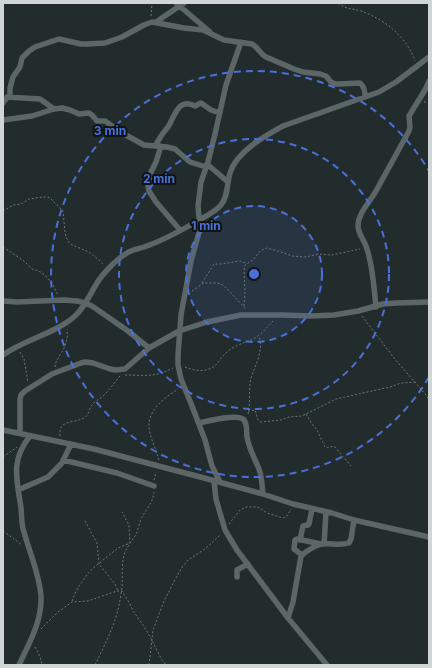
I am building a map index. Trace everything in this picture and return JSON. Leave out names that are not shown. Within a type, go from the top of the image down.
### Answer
[{"type":"street","points":[[156,22],[180,4],[212,34]]},
{"type":"street","points":[[3,103],[5,97],[10,93],[13,77],[20,67],[22,58],[35,47],[59,39],[81,44],[105,43],[122,38],[147,23],[156,22],[184,28],[203,30],[224,40],[252,44],[263,55],[294,69],[326,76],[335,84],[360,83],[364,88],[365,97]]},
{"type":"street","points":[[241,42],[226,85],[206,166],[202,175],[198,206],[200,229],[188,274],[181,315],[178,365],[183,385],[205,440],[217,482],[216,499],[225,530],[237,550],[288,618],[327,665]]},
{"type":"street","points":[[3,355],[12,349],[66,323],[79,312],[106,272],[126,254],[153,244],[200,220],[221,205],[225,199],[230,172],[240,155],[271,132],[309,116],[379,92],[396,82],[429,57]]},
{"type":"street","points":[[376,307],[371,265],[367,248],[358,230],[359,219],[408,131],[410,127],[409,116],[426,90],[429,81]]},
{"type":"street","points":[[5,97],[40,99],[54,109]]},
{"type":"street","points":[[180,230],[156,202],[149,191],[148,186],[151,172],[156,162],[160,136],[168,126],[178,108],[182,105],[191,103],[196,106],[201,103],[211,110],[220,113]]},
{"type":"street","points":[[3,120],[32,116],[54,109],[66,109],[79,114],[89,114],[92,115],[97,121],[105,121],[124,134],[148,146],[172,148],[190,162],[206,166],[228,182]]},
{"type":"street","points":[[3,301],[16,302],[60,300],[85,303],[92,306],[128,331],[149,348]]},
{"type":"street","points":[[20,433],[21,394],[29,388],[56,373],[85,362],[110,369],[124,369],[149,348],[180,331],[207,322],[241,315],[325,316],[358,311],[383,304],[429,302]]},
{"type":"street","points":[[199,423],[233,418],[241,418],[244,420],[246,423],[248,441],[259,471],[263,494]]},
{"type":"street","points":[[3,430],[94,449],[263,494],[312,509],[429,537]]},
{"type":"street","points":[[19,665],[38,624],[41,598],[36,570],[23,528],[17,486],[18,455],[24,443],[30,436]]},
{"type":"street","points":[[18,490],[48,476],[56,470],[63,460],[70,444]]},
{"type":"street","points":[[63,460],[123,475],[154,486]]},
{"type":"street","points":[[300,540],[303,526],[310,524],[312,509]]},
{"type":"street","points":[[322,544],[326,512]]},
{"type":"street","points":[[302,555],[294,548],[295,540],[297,539],[322,544],[338,545],[349,543],[354,520]]},
{"type":"street","points":[[288,618],[293,602],[300,558],[302,555],[322,544]]},
{"type":"street","points":[[237,577],[237,570],[248,564]]},
{"type":"path","points":[[147,23],[152,14],[152,3]]},
{"type":"path","points":[[338,3],[343,7],[374,17],[395,31],[402,38],[412,53],[416,66]]},
{"type":"path","points":[[3,211],[13,205],[23,203],[29,199],[43,197],[51,198],[62,212],[66,237],[70,244],[89,252],[96,257],[104,265],[106,272]]},
{"type":"path","points":[[3,247],[24,261],[32,269],[39,271],[46,276],[53,285],[60,300]]},
{"type":"path","points":[[244,306],[244,267],[253,260],[260,251],[268,248],[292,256],[306,257],[318,254],[332,255],[367,248]]},
{"type":"path","points":[[191,292],[201,284],[214,264],[239,261],[248,263]]},
{"type":"path","points":[[201,284],[208,282],[217,283],[223,286],[252,315]]},
{"type":"path","points":[[358,311],[429,400]]},
{"type":"path","points":[[62,442],[60,429],[62,425],[77,421],[86,416],[93,404],[121,375],[152,375],[164,373],[178,365],[200,371],[212,368],[232,348],[259,335],[276,318],[282,315]]},
{"type":"path","points":[[56,373],[55,364],[67,340],[68,332],[66,323]]},
{"type":"path","points":[[246,423],[250,380],[255,370],[260,350],[259,335]]},
{"type":"path","points":[[12,349],[18,351],[24,359],[29,388]]},
{"type":"path","points":[[248,411],[255,410],[259,421],[264,422],[281,420],[306,414],[336,399],[416,382]]},
{"type":"path","points":[[95,665],[110,635],[116,618],[122,591],[122,562],[125,552],[135,536],[153,497],[158,466],[149,426],[152,414],[165,398],[183,385]]},
{"type":"path","points":[[306,414],[317,430],[325,447],[335,446],[351,466]]},
{"type":"path","points":[[3,457],[24,443]]},
{"type":"path","points":[[149,665],[153,630],[170,589],[188,560],[210,545],[225,530],[240,510],[246,507],[255,507],[283,518],[287,516],[293,504]]},
{"type":"path","points":[[122,512],[129,525],[130,543]]},
{"type":"path","points":[[85,521],[97,543],[99,564],[115,584],[118,591]]},
{"type":"path","points":[[3,531],[30,551]]},
{"type":"path","points":[[34,633],[41,629],[55,615],[72,602],[76,591],[86,576],[118,548],[130,543]]},
{"type":"path","points":[[122,591],[130,604],[132,611],[142,622],[166,665]]},
{"type":"path","points":[[72,602],[88,601],[122,591]]},
{"type":"path","points":[[30,640],[40,656],[42,665]]}]
